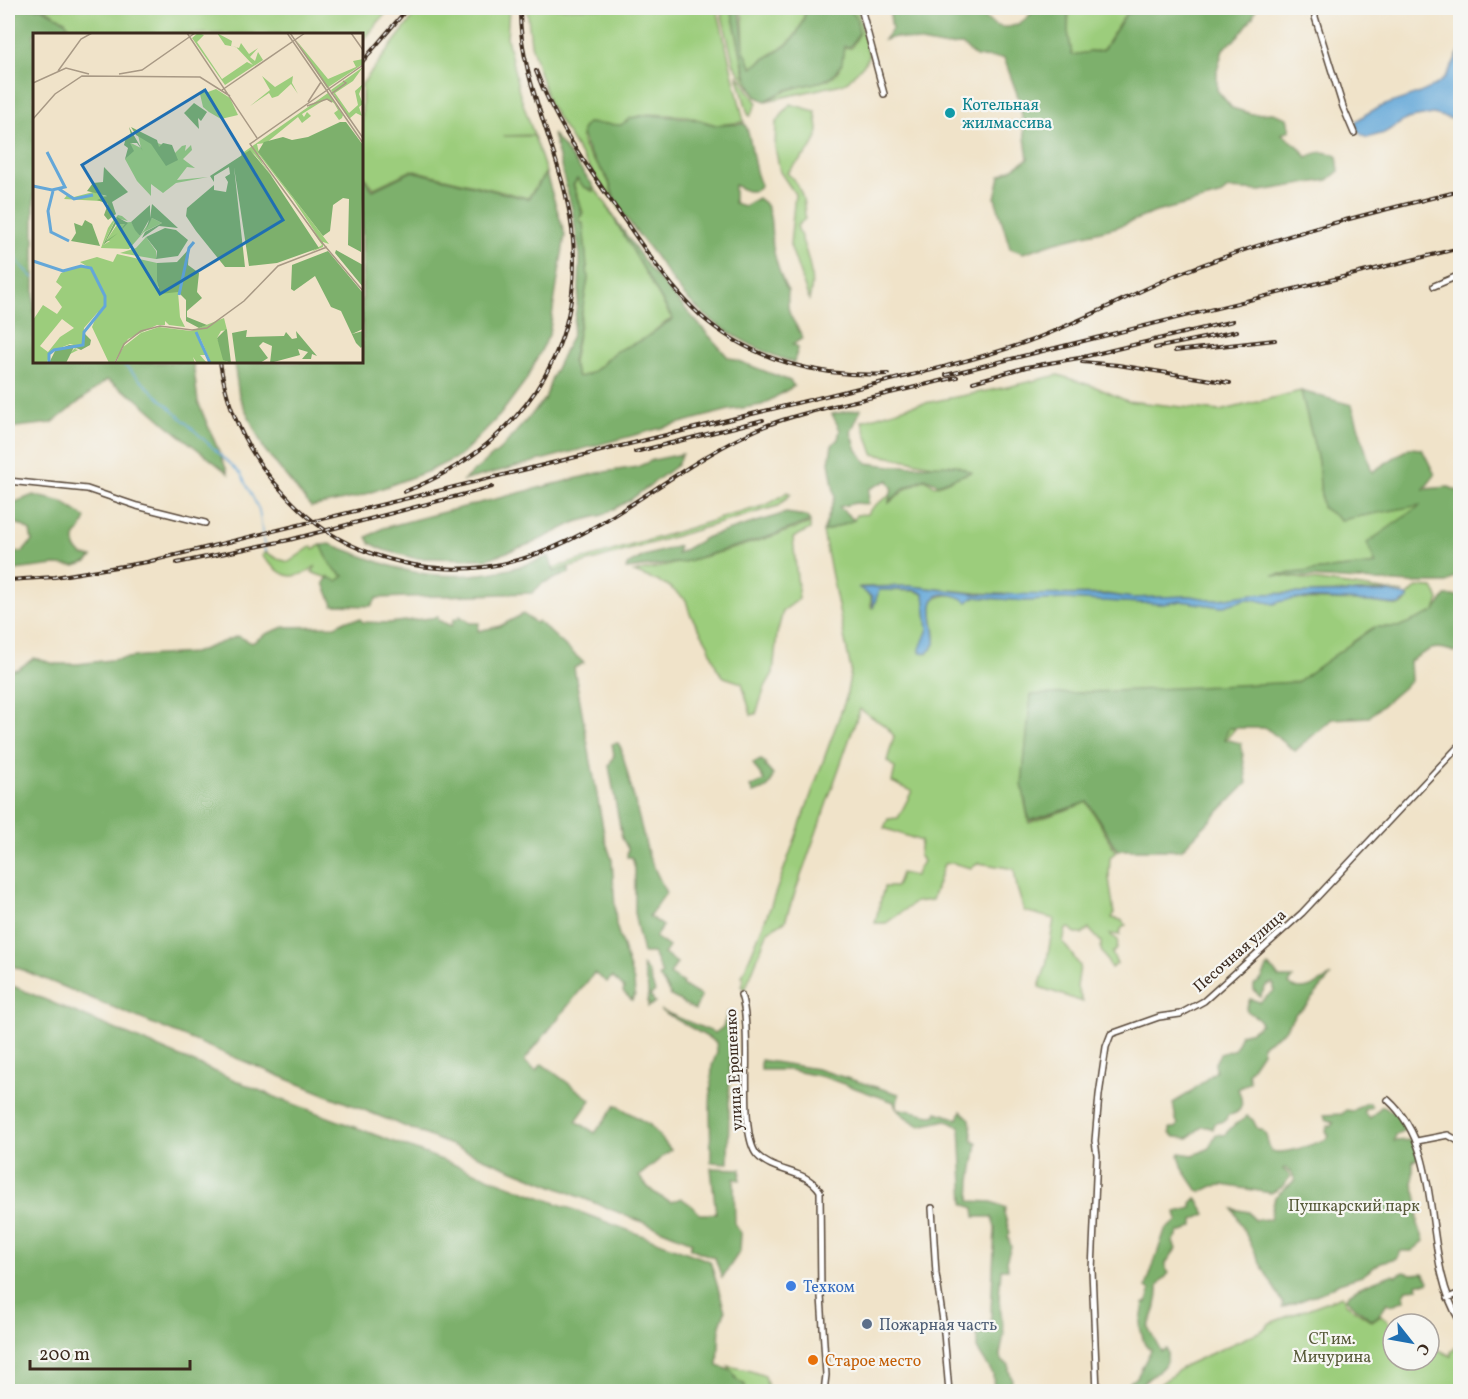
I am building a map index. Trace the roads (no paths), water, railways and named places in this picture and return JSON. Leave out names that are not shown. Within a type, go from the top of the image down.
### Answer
[{"type":"street","points":[[861,8],[884,94]]},
{"type":"street","points":[[1315,8],[1315,16],[1342,107],[1354,133]]},
{"type":"street","points":[[1434,286],[1461,275]]},
{"type":"street","points":[[8,481],[87,489],[137,507],[206,523]]},
{"type":"street","name":"Песочная улица","points":[[1097,1392],[1092,1270],[1097,1155],[1095,1141],[1103,1064],[1111,1034],[1159,1017],[1180,1014],[1204,1001],[1302,912],[1461,745]]},
{"type":"street","name":"улица Ерошенко","points":[[741,995],[745,1006],[746,1024],[748,1132],[757,1155],[771,1166],[803,1175],[820,1191],[821,1286],[826,1375],[824,1392]]},
{"type":"street","points":[[1388,1100],[1397,1108],[1417,1141],[1425,1172],[1448,1298],[1461,1321]]},
{"type":"street","points":[[1417,1141],[1448,1135],[1461,1142]]},
{"type":"street","points":[[932,1208],[936,1275],[943,1321],[949,1392]]},
{"type":"street","points":[[1448,1298],[1461,1293]]},
{"type":"water","points":[[1460,51],[1460,121],[1433,114],[1407,119],[1384,133],[1367,138],[1358,132],[1356,122],[1366,114],[1424,91],[1443,79]]},
{"type":"water","points":[[910,586],[977,594],[1108,595],[1133,598],[1190,596],[1214,600],[1253,594],[1388,592],[1408,596],[1408,599],[1399,605],[1315,599],[1298,599],[1274,604],[1246,599],[1221,607],[1181,601],[1163,604],[1064,599],[1026,601],[974,597],[967,602],[960,597],[945,594],[938,596],[932,606],[935,644],[929,651],[920,652],[928,629],[924,594],[916,590],[879,590],[873,608],[872,597],[859,588]]},
{"type":"waterway","points":[[8,252],[33,277]]},
{"type":"waterway","points":[[122,363],[241,474],[259,510],[265,552]]},
{"type":"railway","points":[[363,61],[408,8]]},
{"type":"railway","points":[[404,492],[449,471],[487,444],[520,412],[545,376],[562,336],[572,293],[573,246],[560,172],[530,79],[521,32],[520,8]]},
{"type":"railway","points":[[536,71],[561,124],[592,173],[665,277],[701,316],[742,345],[789,363],[838,373],[888,374]]},
{"type":"railway","points":[[8,580],[55,577],[147,562],[936,369],[1032,340],[1181,273],[1250,248],[1460,191]]},
{"type":"railway","points":[[946,375],[1460,248]]},
{"type":"railway","points":[[973,382],[1026,367],[1079,358],[1233,321]]},
{"type":"railway","points":[[1155,348],[1237,331]]},
{"type":"railway","points":[[1175,351],[1275,340]]},
{"type":"railway","points":[[1082,362],[1118,365],[1230,383]]},
{"type":"railway","points":[[220,363],[231,407],[249,447],[275,483],[317,525],[352,546],[378,556],[404,563],[457,569],[506,563],[551,548],[594,527],[718,449],[763,427],[815,411],[957,377]]},
{"type":"railway","points":[[635,452],[763,420]]},
{"type":"railway","points":[[177,563],[289,540],[492,487]]},
{"type":"place","name":"Котельная жилмассива","points":[[950,113]]},
{"type":"place","name":"Техком","points":[[791,1286]]},
{"type":"place","name":"Пожарная часть","points":[[867,1324]]},
{"type":"place","name":"Старое место","points":[[813,1360]]},
{"type":"park label","name":"Пушкарский парк","points":[[1354,1205]]},
{"type":"park label","name":"СТ им. Мичурина","points":[[1332,1347]]}]
